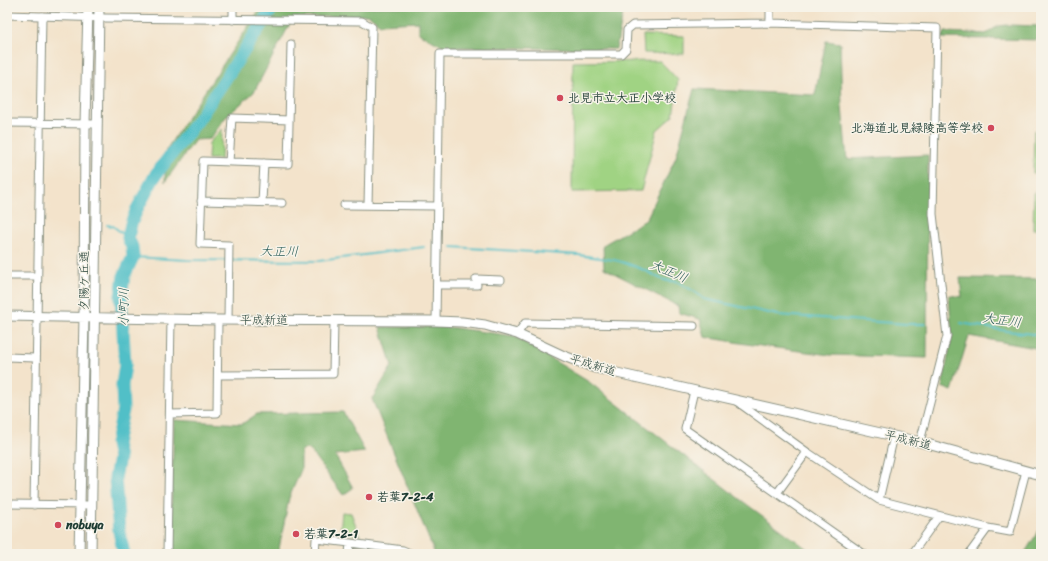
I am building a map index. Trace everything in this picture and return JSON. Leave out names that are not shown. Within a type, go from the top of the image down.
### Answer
[{"type":"street","points":[[30,7],[30,16]]},
{"type":"street","name":"夕陽ケ丘通","points":[[79,554],[88,7]]},
{"type":"street","name":"夕陽ケ丘通","points":[[91,554],[99,7]]},
{"type":"street","points":[[233,7],[233,20]]},
{"type":"street","points":[[770,7],[770,24]]},
{"type":"street","points":[[7,15],[88,18],[362,21],[372,27],[368,205]]},
{"type":"street","points":[[34,505],[39,124],[42,16]]},
{"type":"street","points":[[436,321],[440,54],[621,54],[626,49],[627,30],[633,25],[770,24],[937,28],[933,214],[947,336],[920,442]]},
{"type":"street","points":[[170,414],[216,413],[230,245],[200,244],[203,161],[288,164],[291,44]]},
{"type":"street","points":[[229,162],[232,118],[289,120]]},
{"type":"street","points":[[7,123],[97,124]]},
{"type":"street","points":[[262,202],[264,163]]},
{"type":"street","points":[[201,201],[282,202]]},
{"type":"street","points":[[344,205],[437,206]]},
{"type":"street","points":[[7,276],[37,276]]},
{"type":"street","points":[[437,285],[476,285],[476,280],[501,280]]},
{"type":"street","points":[[7,316],[95,318]]},
{"type":"street","name":"平成新道","points":[[95,318],[436,321],[485,325],[517,334],[564,356],[595,368],[920,442],[1041,475]]},
{"type":"street","points":[[167,554],[171,319]]},
{"type":"street","points":[[218,375],[333,374],[334,321]]},
{"type":"street","points":[[517,334],[525,323],[694,326]]},
{"type":"street","points":[[7,357],[36,358]]},
{"type":"street","points":[[694,391],[685,429],[864,554]]},
{"type":"street","points":[[736,401],[806,452],[879,500],[988,528],[1010,532],[1026,471]]},
{"type":"street","points":[[879,500],[894,436]]},
{"type":"street","points":[[777,493],[806,452]]},
{"type":"street","points":[[7,504],[91,505]]},
{"type":"street","points":[[912,554],[939,516]]},
{"type":"street","points":[[969,554],[988,528]]},
{"type":"street","points":[[315,554],[316,539],[403,550],[412,554]]},
{"type":"street","points":[[349,554],[350,543]]},
{"type":"green space","points":[[263,7],[622,7],[623,13],[616,49],[444,47],[418,33],[418,22],[380,24],[369,15],[293,18],[254,92],[225,118],[210,139],[195,140],[165,182],[166,150],[253,19]]},
{"type":"green space","points":[[998,26],[1041,26],[1041,40],[942,38],[945,32],[986,34]]},
{"type":"green space","points":[[643,35],[684,36],[684,54],[644,53]]},
{"type":"green space","points":[[826,41],[840,43],[842,107],[847,159],[928,155],[927,358],[830,355],[705,337],[700,319],[679,313],[678,306],[604,268],[603,245],[646,220],[676,157],[694,89],[815,95]]},
{"type":"green space","points":[[660,61],[678,80],[673,116],[657,130],[641,191],[572,192],[573,62]]},
{"type":"green space","points":[[222,129],[221,159],[208,159],[209,143]]},
{"type":"green space","points":[[1034,131],[1041,131],[1041,173],[1033,173]]},
{"type":"green space","points":[[1034,193],[1041,193],[1041,229],[1033,229]]},
{"type":"green space","points":[[960,278],[1041,279],[1041,349],[969,336],[952,391],[942,387],[952,337],[949,295],[962,297]]},
{"type":"green space","points":[[380,327],[448,327],[514,336],[589,382],[741,500],[814,554],[435,554],[372,399],[392,366]]},
{"type":"green space","points":[[343,412],[365,452],[335,455],[353,488],[343,495],[309,449],[301,450],[301,470],[289,498],[278,554],[170,554],[174,420],[242,424],[257,414]]},
{"type":"green space","points":[[342,512],[351,513],[360,536],[340,533]]},
{"type":"green space","points":[[1041,527],[1041,554],[1024,554]]},
{"type":"waterway","name":"大正川","points":[[124,554],[119,531],[115,478],[119,458],[116,444],[123,410],[122,385],[125,365],[121,296],[124,276],[133,257],[132,247],[128,238],[131,224],[137,209],[156,174],[198,120],[273,7]]},
{"type":"waterway","points":[[107,225],[113,226],[128,238]]},
{"type":"waterway","name":"大正川","points":[[133,257],[187,260],[319,261],[424,247]]},
{"type":"waterway","name":"大正川","points":[[452,247],[579,255],[614,260],[625,263],[664,280],[676,281],[697,293],[704,299],[778,315],[925,324]]},
{"type":"waterway","name":"大正川","points":[[961,323],[1041,335]]},
{"type":"place","name":"北見市立大正小学校","points":[[560,98]]},
{"type":"place","name":"北海道北見緑陵高等学校","points":[[991,128]]},
{"type":"place","name":"若葉7-2-4","points":[[369,497]]},
{"type":"place","name":"nobuya","points":[[58,525]]},
{"type":"place","name":"若葉7-2-1","points":[[296,534]]},
{"type":"water label","name":"小町川","points":[[123,307]]}]
